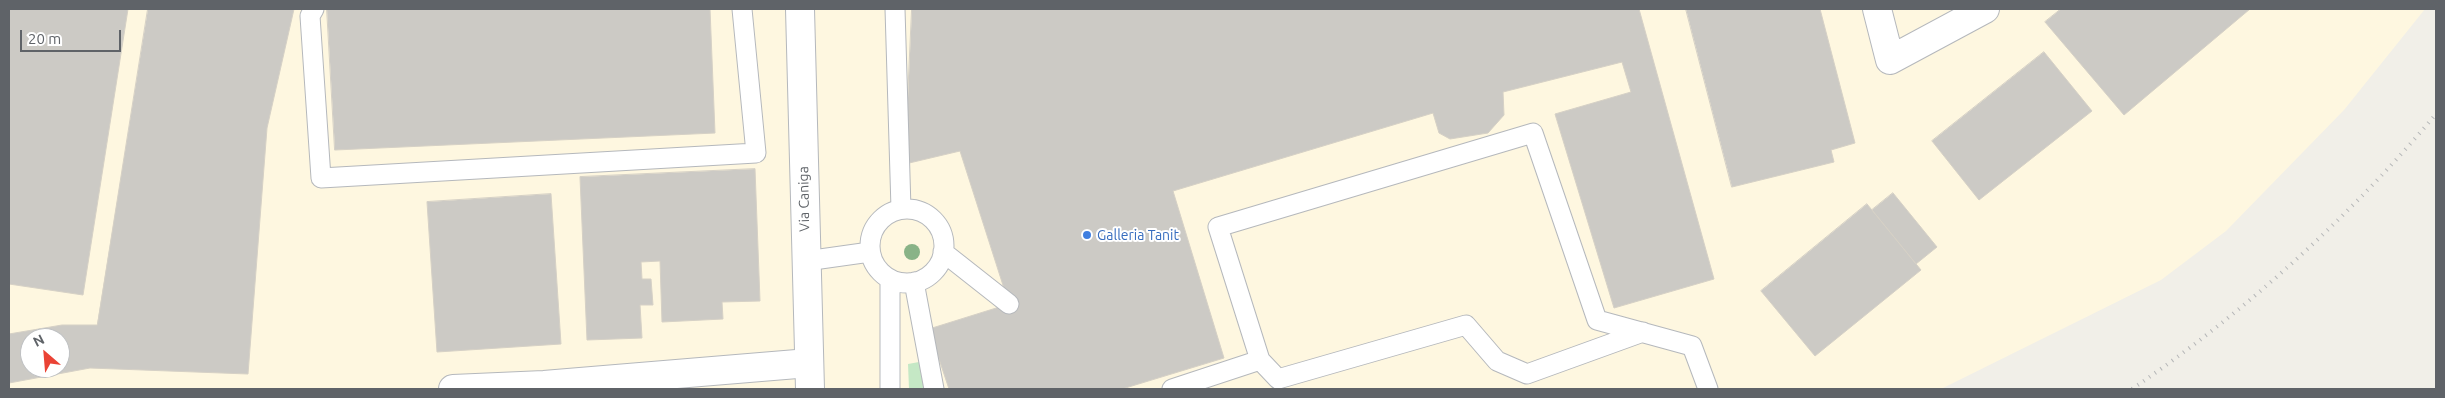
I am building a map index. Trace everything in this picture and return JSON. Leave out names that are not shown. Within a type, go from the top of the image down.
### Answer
[{"type":"street","name":"Via Caniga","points":[[800,9],[809,376]]},
{"type":"street","points":[[1877,9],[1890,60],[1985,9]]},
{"type":"street","points":[[453,389],[809,376]]},
{"type":"lane","points":[[314,9],[310,16],[321,178],[756,153],[742,9]]},
{"type":"lane","points":[[895,9],[901,209]]},
{"type":"lane","points":[[1644,332],[1527,374],[1497,361],[1466,325],[1278,379],[1260,360],[1218,227],[1533,133],[1597,320],[1644,332],[1692,346],[1708,389]]},
{"type":"lane","points":[[901,209],[924,213],[934,220],[940,229],[944,241],[940,263],[933,272],[914,282],[890,279],[874,263],[870,252],[874,229],[881,219],[901,209]]},
{"type":"lane","points":[[806,260],[870,252]]},
{"type":"lane","points":[[943,252],[1009,304]]},
{"type":"lane","points":[[890,279],[890,389]]},
{"type":"lane","points":[[914,282],[934,389]]},
{"type":"lane","points":[[1179,388],[1260,360]]},
{"type":"shaded area","points":[[9,9],[2425,9],[2344,110],[2226,231],[2161,280],[1941,389],[9,389]]},
{"type":"green space","points":[[919,362],[927,389],[909,389],[908,364]]},
{"type":"building","points":[[9,9],[128,9],[83,295],[9,284]]},
{"type":"building","points":[[148,9],[294,9],[267,128],[248,374],[90,368],[70,372],[70,328],[44,328],[62,325],[97,325]]},
{"type":"building","points":[[327,9],[710,9],[715,133],[335,150]]},
{"type":"building","name":"Galleria Tanit","points":[[912,9],[1639,9],[1714,279],[1614,308],[1555,114],[1631,92],[1622,62],[1503,92],[1504,115],[1488,133],[1450,139],[1439,133],[1433,113],[1173,191],[1224,358],[1122,389],[949,389],[929,329],[1009,304],[960,151],[905,164]]},
{"type":"building","points":[[1686,9],[1820,9],[1855,143],[1831,150],[1834,162],[1732,187]]},
{"type":"building","points":[[2061,9],[2250,9],[2124,115],[2045,22]]},
{"type":"building","points":[[2044,52],[2092,111],[1979,200],[1932,141]]},
{"type":"building","points":[[755,169],[760,301],[722,302],[723,319],[662,322],[660,261],[641,262],[642,279],[651,279],[653,305],[640,305],[642,338],[587,340],[580,177]]},
{"type":"building","points":[[1893,193],[1937,247],[1916,264],[1872,210]]},
{"type":"building","points":[[551,194],[561,344],[437,352],[427,202]]},
{"type":"building","points":[[1867,204],[1921,270],[1815,356],[1761,291]]},
{"type":"building","points":[[20,332],[20,378],[36,378],[9,383],[9,334]]},
{"type":"railway","points":[[2132,389],[2215,329],[2293,262],[2368,190],[2436,114]]},
{"type":"place","name":"Galleria Tanit","points":[[1087,235]]}]
